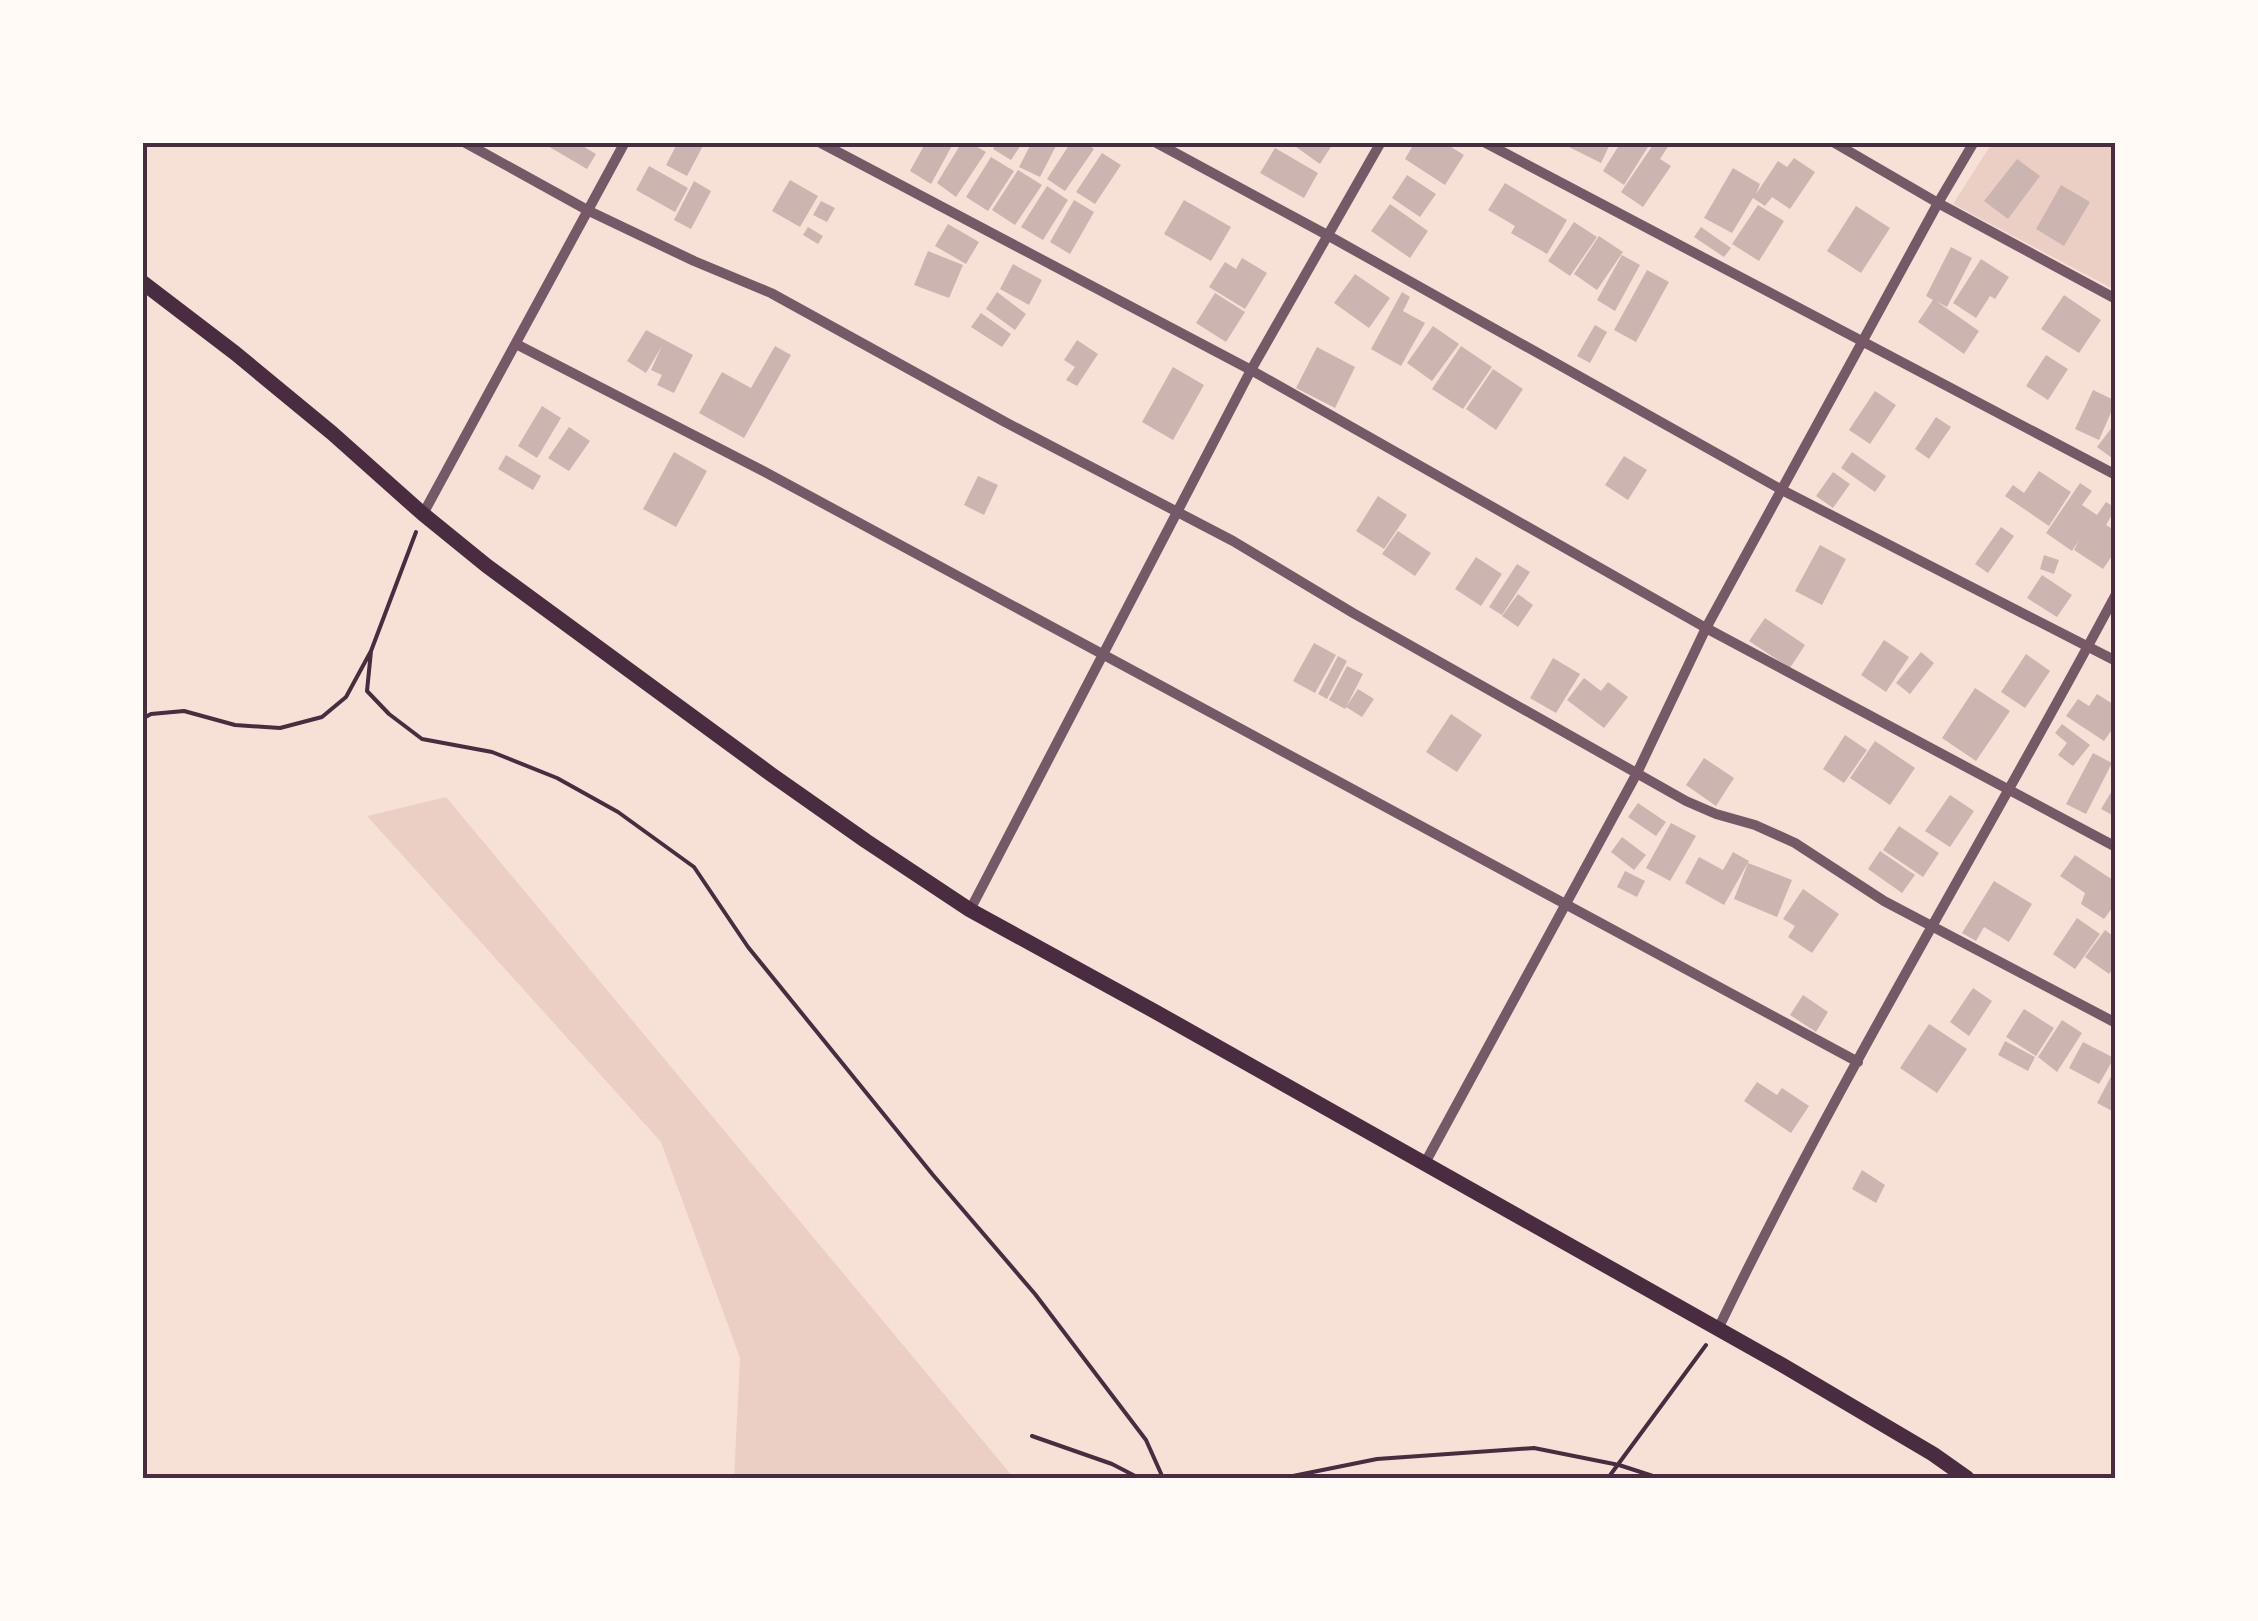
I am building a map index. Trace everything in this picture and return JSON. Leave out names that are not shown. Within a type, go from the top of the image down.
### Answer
[{"type":"main road","points":[[142,282],[332,433],[488,566],[756,764],[970,910],[1718,1329],[1933,1454],[1967,1478]]},
{"type":"street","points":[[464,142],[588,211],[771,293],[1004,422],[1232,541],[1637,773],[1716,814],[1795,842],[1884,901],[2116,1024]]},
{"type":"street","points":[[423,514],[624,142]]},
{"type":"street","points":[[819,142],[1251,370],[1706,628],[2116,847]]},
{"type":"street","points":[[1155,142],[1782,490],[2116,661]]},
{"type":"street","points":[[970,910],[1251,370],[1381,142]]},
{"type":"street","points":[[1484,142],[2116,475]]},
{"type":"street","points":[[1833,142],[2116,299]]},
{"type":"street","points":[[1425,1163],[1637,773],[1706,628],[1974,142]]},
{"type":"street","points":[[516,344],[749,464],[1858,1062]]},
{"type":"street","points":[[1718,1329],[1773,1214],[2116,594]]},
{"type":"path","points":[[142,718],[184,711],[236,725],[280,728],[322,717],[346,697],[370,650],[423,514]]},
{"type":"path","points":[[370,650],[368,690],[388,714],[422,739],[492,752],[556,778],[618,812],[694,867],[748,947],[933,1175],[1036,1294],[1146,1440],[1163,1478]]},
{"type":"path","points":[[1608,1478],[1718,1329]]},
{"type":"path","points":[[1032,1436],[1140,1478]]},
{"type":"path","points":[[1282,1478],[1378,1459],[1534,1448],[1619,1465],[1660,1478]]},
{"type":"shaded area","points":[[1992,143],[2115,143],[2115,290],[1953,204]]},
{"type":"shaded area","points":[[446,797],[1014,1478],[734,1478],[740,1358],[661,1142],[367,816]]},
{"type":"building","points":[[541,142],[576,142],[596,154],[587,169]]},
{"type":"building","points":[[678,142],[705,142],[687,176],[666,165]]},
{"type":"building","points":[[926,142],[954,142],[931,184],[910,171]]},
{"type":"building","points":[[962,142],[986,152],[956,197],[937,183]]},
{"type":"building","points":[[997,142],[1023,142],[1011,160],[993,149]]},
{"type":"building","points":[[1032,142],[1058,142],[1040,177],[1019,167]]},
{"type":"building","points":[[1071,142],[1084,142],[1094,149],[1065,191],[1047,179]]},
{"type":"building","points":[[1289,142],[1329,142],[1332,145],[1320,164]]},
{"type":"building","points":[[1415,142],[1443,142],[1464,155],[1445,185],[1405,159]]},
{"type":"building","points":[[1559,142],[1611,142],[1601,163]]},
{"type":"building","points":[[1621,142],[1651,142],[1624,185],[1603,171]]},
{"type":"building","points":[[1655,142],[1671,142],[1660,159],[1671,166],[1643,207],[1621,192]]},
{"type":"building","points":[[1275,148],[1318,173],[1304,198],[1260,173]]},
{"type":"building","points":[[1102,153],[1121,165],[1095,204],[1076,192]]},
{"type":"building","points":[[991,157],[1014,171],[988,211],[966,197]]},
{"type":"building","points":[[1794,158],[1815,172],[1790,209],[1772,197],[1765,206],[1753,198],[1732,233],[1704,218],[1733,168],[1760,184],[1756,194],[1778,161],[1787,167]]},
{"type":"building","points":[[2017,159],[2040,176],[2008,219],[1984,201]]},
{"type":"building","points":[[649,166],[688,188],[675,212],[636,190]]},
{"type":"building","points":[[1018,170],[1042,185],[1015,225],[992,210]]},
{"type":"building","points":[[1407,175],[1436,194],[1420,217],[1392,198]]},
{"type":"building","points":[[790,180],[818,196],[800,227],[772,211]]},
{"type":"building","points":[[694,181],[711,191],[691,229],[674,220]]},
{"type":"building","points":[[1505,183],[1567,220],[1547,254],[1511,233],[1515,226],[1488,210]]},
{"type":"building","points":[[2061,185],[2090,202],[2064,246],[2036,229]]},
{"type":"building","points":[[1047,186],[1068,200],[1043,240],[1021,227]]},
{"type":"building","points":[[1074,200],[1094,212],[1070,254],[1050,242]]},
{"type":"building","points":[[1184,200],[1231,227],[1211,261],[1164,234]]},
{"type":"building","points":[[821,201],[835,208],[827,222],[813,215]]},
{"type":"building","points":[[1390,204],[1428,231],[1410,258],[1371,231]]},
{"type":"building","points":[[1758,205],[1784,221],[1759,261],[1732,244]]},
{"type":"building","points":[[1856,206],[1890,228],[1861,273],[1827,251]]},
{"type":"building","points":[[1574,222],[1597,237],[1570,276],[1548,261]]},
{"type":"building","points":[[948,224],[979,242],[966,264],[935,246]]},
{"type":"building","points":[[808,227],[823,236],[818,244],[803,235]]},
{"type":"building","points":[[1701,227],[1731,248],[1724,257],[1694,237]]},
{"type":"building","points":[[1599,236],[1623,252],[1597,290],[1574,274]]},
{"type":"building","points":[[1951,247],[1972,258],[1947,307],[1936,301],[1979,331],[1964,354],[1918,322],[1933,300],[1926,296]]},
{"type":"building","points":[[928,251],[963,265],[949,298],[914,285]]},
{"type":"building","points":[[1622,255],[1640,265],[1615,311],[1597,300]]},
{"type":"building","points":[[1242,258],[1267,273],[1245,309],[1209,287],[1225,262],[1236,269]]},
{"type":"building","points":[[1981,259],[2009,277],[1976,318],[1953,303]]},
{"type":"building","points":[[1013,264],[1042,280],[1029,305],[1000,289]]},
{"type":"building","points":[[1647,270],[1669,282],[1636,342],[1614,330]]},
{"type":"building","points":[[1355,274],[1390,298],[1369,328],[1334,303]]},
{"type":"building","points":[[997,292],[1026,314],[1015,330],[986,309]]},
{"type":"building","points":[[1402,292],[1410,297],[1403,311],[1425,323],[1401,366],[1371,349]]},
{"type":"building","points":[[1215,293],[1245,312],[1226,342],[1196,323]]},
{"type":"building","points":[[2064,295],[2101,320],[2079,353],[2041,329]]},
{"type":"building","points":[[981,313],[1011,334],[1002,347],[971,327]]},
{"type":"building","points":[[1595,325],[1607,332],[1590,363],[1577,356]]},
{"type":"building","points":[[1433,326],[1459,344],[1432,381],[1407,363]]},
{"type":"building","points":[[646,330],[693,355],[674,393],[657,385],[662,375],[651,370],[662,346],[646,373],[627,361]]},
{"type":"building","points":[[1077,340],[1098,354],[1077,386],[1066,380],[1075,367],[1064,360]]},
{"type":"building","points":[[775,346],[791,355],[744,438],[699,413],[722,372],[751,388]]},
{"type":"building","points":[[1461,346],[1492,367],[1463,409],[1432,389]]},
{"type":"building","points":[[1317,347],[1355,367],[1335,408],[1296,388]]},
{"type":"building","points":[[2046,355],[2068,369],[2048,400],[2026,386]]},
{"type":"building","points":[[1173,367],[1204,385],[1173,440],[1142,422]]},
{"type":"building","points":[[1493,369],[1523,389],[1496,430],[1466,409]]},
{"type":"building","points":[[2093,390],[2116,401],[2099,440],[2075,429]]},
{"type":"building","points":[[1875,391],[1896,405],[1870,444],[1849,430]]},
{"type":"building","points":[[542,406],[561,418],[537,458],[518,446]]},
{"type":"building","points":[[1936,417],[1951,427],[1929,459],[1915,449]]},
{"type":"building","points":[[2116,422],[2116,461],[2097,447]]},
{"type":"building","points":[[569,427],[590,441],[569,471],[548,458]]},
{"type":"building","points":[[674,452],[707,471],[676,527],[643,509]]},
{"type":"building","points":[[1852,452],[1886,476],[1875,492],[1841,468]]},
{"type":"building","points":[[506,455],[541,476],[533,490],[498,469]]},
{"type":"building","points":[[1624,456],[1647,470],[1628,500],[1605,485]]},
{"type":"building","points":[[2039,471],[2071,492],[2049,526],[2005,496],[2013,485],[2024,493]]},
{"type":"building","points":[[1833,472],[1850,484],[1833,508],[1816,496]]},
{"type":"building","points":[[978,476],[998,485],[984,515],[964,505]]},
{"type":"building","points":[[2080,483],[2092,491],[2082,505],[2097,515],[2106,502],[2116,508],[2106,525],[2116,531],[2116,550],[2103,569],[2074,550],[2079,540],[2072,551],[2046,533]]},
{"type":"building","points":[[1378,496],[1407,515],[1384,549],[1356,531]]},
{"type":"building","points":[[2001,527],[2014,536],[1988,573],[1975,564]]},
{"type":"building","points":[[1398,531],[1431,553],[1415,576],[1382,554]]},
{"type":"building","points":[[1820,545],[1846,559],[1822,605],[1795,591]]},
{"type":"building","points":[[2044,555],[2059,560],[2054,574],[2040,569]]},
{"type":"building","points":[[1476,557],[1502,574],[1481,606],[1455,589]]},
{"type":"building","points":[[1517,564],[1530,572],[1502,615],[1489,607]]},
{"type":"building","points":[[2042,575],[2072,595],[2057,617],[2027,598]]},
{"type":"building","points":[[1518,594],[1533,605],[1518,627],[1502,616]]},
{"type":"building","points":[[1765,618],[1805,645],[1790,668],[1749,641]]},
{"type":"building","points":[[1884,640],[1909,657],[1886,692],[1861,675]]},
{"type":"building","points":[[1314,643],[1336,655],[1315,693],[1293,681]]},
{"type":"building","points":[[1921,652],[1934,663],[1910,694],[1896,683]]},
{"type":"building","points":[[2026,654],[2050,671],[2025,708],[2001,692]]},
{"type":"building","points":[[1338,656],[1347,661],[1327,699],[1318,694]]},
{"type":"building","points":[[1553,658],[1580,674],[1556,713],[1530,698]]},
{"type":"building","points":[[1347,666],[1363,674],[1345,709],[1329,700]]},
{"type":"building","points":[[1584,678],[1601,691],[1608,682],[1628,697],[1604,728],[1567,700]]},
{"type":"building","points":[[1975,688],[2010,711],[1976,761],[1942,738]]},
{"type":"building","points":[[1358,689],[1374,699],[1362,717],[1346,707]]},
{"type":"building","points":[[2097,694],[2116,706],[2116,724],[2104,741],[2066,716],[2078,699],[2089,706]]},
{"type":"building","points":[[1451,714],[1482,735],[1457,772],[1426,752]]},
{"type":"building","points":[[2062,724],[2090,745],[2073,766],[2058,755],[2067,743],[2055,733]]},
{"type":"building","points":[[1845,735],[1867,750],[1844,783],[1823,769]]},
{"type":"building","points":[[1875,741],[1915,768],[1890,805],[1850,778]]},
{"type":"building","points":[[2093,753],[2112,763],[2086,814],[2066,804]]},
{"type":"building","points":[[1704,758],[1734,778],[1716,806],[1686,785]]},
{"type":"building","points":[[2116,784],[2116,817],[2101,809]]},
{"type":"building","points":[[1950,795],[1974,811],[1950,847],[1925,831]]},
{"type":"building","points":[[1638,803],[1666,822],[1656,836],[1628,817]]},
{"type":"building","points":[[1671,823],[1696,836],[1670,881],[1646,868]]},
{"type":"building","points":[[1899,826],[1939,853],[1923,877],[1883,850]]},
{"type":"building","points":[[1622,837],[1646,855],[1634,870],[1611,852]]},
{"type":"building","points":[[1880,851],[1915,875],[1902,893],[1868,869]]},
{"type":"building","points":[[1733,852],[1749,861],[1724,905],[1685,883],[1699,857],[1723,870]]},
{"type":"building","points":[[2075,855],[2116,882],[2116,903],[2104,919],[2081,904],[2085,893],[2060,876]]},
{"type":"building","points":[[1748,863],[1792,880],[1777,917],[1734,899]]},
{"type":"building","points":[[1625,871],[1645,881],[1637,897],[1617,887]]},
{"type":"building","points":[[1994,881],[2032,904],[2009,942],[1984,927],[1976,941],[1962,933]]},
{"type":"building","points":[[1803,889],[1839,914],[1812,953],[1788,937],[1795,926],[1783,919]]},
{"type":"building","points":[[2077,918],[2100,934],[2075,969],[2053,954]]},
{"type":"building","points":[[2105,930],[2116,938],[2116,965],[2109,974],[2085,957]]},
{"type":"building","points":[[1973,988],[1992,1001],[1969,1036],[1950,1022]]},
{"type":"building","points":[[1803,995],[1828,1012],[1816,1032],[1790,1015]]},
{"type":"building","points":[[2024,1009],[2054,1028],[2036,1056],[2006,1037]]},
{"type":"building","points":[[2062,1020],[2082,1033],[2057,1072],[2038,1057]]},
{"type":"building","points":[[1929,1024],[1967,1049],[1937,1093],[1900,1068]]},
{"type":"building","points":[[2005,1041],[2035,1057],[2028,1071],[1998,1055]]},
{"type":"building","points":[[2083,1042],[2114,1058],[2099,1084],[2069,1068]]},
{"type":"building","points":[[2116,1067],[2116,1113],[2097,1103]]},
{"type":"building","points":[[1757,1082],[1777,1095],[1782,1088],[1809,1106],[1791,1133],[1744,1101]]},
{"type":"building","points":[[1862,1170],[1885,1185],[1876,1203],[1852,1189]]}]
